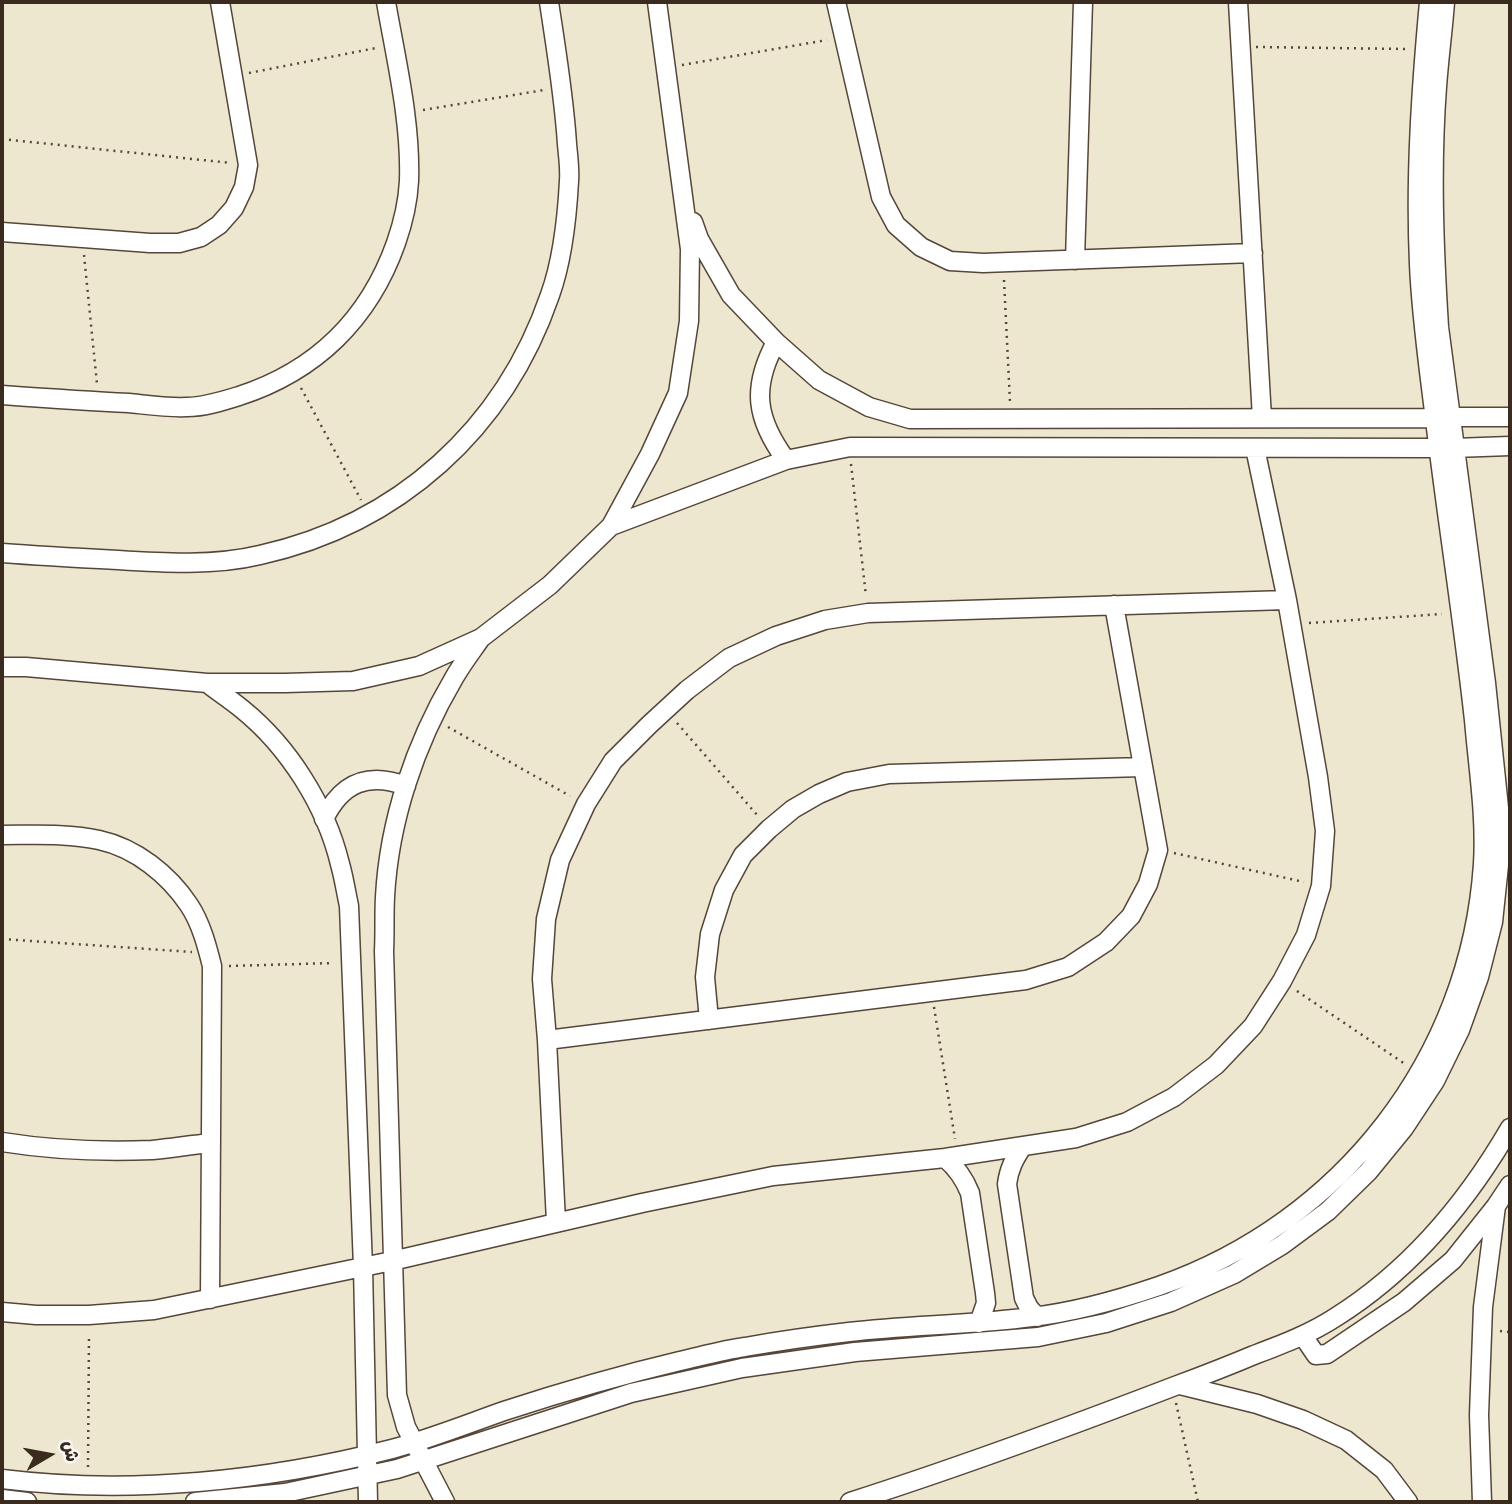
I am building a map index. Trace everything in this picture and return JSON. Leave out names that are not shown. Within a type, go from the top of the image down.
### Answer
[{"type":"street","points":[[2,232],[179,243],[201,237],[219,225],[234,208],[244,187],[248,165],[220,2]]},
{"type":"street","points":[[2,395],[188,407],[226,400],[262,388],[293,373],[321,353],[346,330],[367,303],[388,266],[402,226],[409,183],[409,141],[386,2]]},
{"type":"street","points":[[2,553],[201,563],[259,556],[316,540],[369,515],[418,483],[462,444],[499,398],[529,348],[551,293],[565,236],[570,177],[566,119],[549,2]]},
{"type":"street","points":[[2,667],[207,683],[353,681],[419,666],[481,638],[550,585],[611,526],[650,454],[678,393],[689,321],[690,249],[657,2]]},
{"type":"street","points":[[836,2],[881,197],[897,225],[921,247],[950,261],[983,263],[1253,253]]},
{"type":"street","points":[[1075,260],[1083,2]]},
{"type":"street","points":[[1238,2],[1262,418]]},
{"type":"street","points":[[1418,2],[1424,50]]},
{"type":"street","points":[[195,1502],[285,1493],[397,1469],[631,1393],[742,1368],[855,1352],[1038,1337],[1105,1323],[1171,1302],[1234,1274],[1282,1245],[1328,1211],[1368,1172],[1404,1128],[1435,1081],[1460,1030],[1479,977],[1493,922],[1499,865],[1499,808],[1486,683],[1453,501],[1432,326],[1419,268],[1417,176],[1421,85],[1429,2]]},
{"type":"street","points":[[1432,326],[1437,87],[1445,2]]},
{"type":"street","points":[[680,178],[699,239],[731,295],[776,342],[819,380],[869,407],[910,419],[1510,418]]},
{"type":"street","points":[[776,342],[766,360],[760,381],[760,402],[764,422],[773,442],[786,460]]},
{"type":"street","points":[[611,526],[786,460],[850,447],[1510,446]]},
{"type":"street","points":[[2,1312],[89,1315],[154,1311],[774,1176],[951,1157],[1076,1139],[1127,1122],[1174,1097],[1216,1065],[1253,1026],[1282,981],[1306,935],[1321,886],[1325,831],[1318,777],[1292,624],[1255,448]]},
{"type":"street","points":[[2,1479],[38,1483],[159,1485],[280,1473],[397,1448],[624,1374],[737,1348],[851,1331],[1038,1317],[1100,1304],[1164,1284],[1227,1257],[1274,1229],[1317,1196],[1357,1158],[1392,1116],[1419,1074],[1446,1021],[1464,970],[1476,917],[1483,862],[1483,808],[1460,613],[1453,501]]},
{"type":"street","points":[[556,1223],[542,979],[546,919],[560,860],[586,804],[614,761],[687,690],[729,658],[776,636],[825,620],[868,613],[1287,600]]},
{"type":"street","points":[[547,1040],[1026,979],[1068,967],[1106,942],[1131,916],[1148,884],[1158,850],[1114,605]]},
{"type":"street","points":[[444,1502],[406,1427],[397,1395],[384,951],[385,895],[393,840],[406,786],[418,752],[454,677],[481,638]]},
{"type":"street","points":[[207,683],[244,710],[276,743],[303,779],[324,819],[340,862],[349,906],[368,1502]]},
{"type":"street","points":[[709,1020],[705,977],[710,934],[724,890],[743,855],[769,829],[819,794],[847,782],[889,774],[1143,767]]},
{"type":"street","points":[[324,819],[343,792],[358,783],[374,779],[390,780],[406,786]]},
{"type":"street","points":[[2,835],[100,840],[135,854],[166,877],[190,907],[206,942],[211,960],[210,1299]]},
{"type":"street","points":[[850,1502],[891,1495],[1303,1336],[1337,1317],[1390,1277],[1435,1233],[1475,1183],[1510,1128]]},
{"type":"street","points":[[2,1142],[39,1148],[96,1151],[154,1150],[211,1143]]},
{"type":"street","points":[[1023,1146],[1014,1158],[1007,1184],[1024,1297],[1038,1317]]},
{"type":"street","points":[[951,1157],[965,1179],[970,1193],[986,1303],[979,1323]]},
{"type":"street","points":[[1303,1336],[1316,1355],[1327,1354],[1404,1302],[1452,1260],[1510,1185]]},
{"type":"street","points":[[1482,1502],[1479,1415],[1483,1307],[1496,1206]]},
{"type":"street","points":[[1176,1386],[1280,1412],[1346,1440],[1384,1470],[1408,1502]]},
{"type":"street","points":[[2,1499],[27,1502]]},
{"type":"path","points":[[665,68],[844,37]]},
{"type":"path","points":[[233,76],[393,45]]},
{"type":"path","points":[[1241,46],[1424,50]]},
{"type":"path","points":[[404,114],[561,87]]},
{"type":"path","points":[[2,139],[248,165]]},
{"type":"path","points":[[82,238],[99,401]]},
{"type":"path","points":[[1003,262],[1011,419]]},
{"type":"path","points":[[293,373],[369,515]]},
{"type":"path","points":[[850,447],[868,613]]},
{"type":"path","points":[[1292,624],[1460,613]]},
{"type":"path","points":[[666,709],[769,829]]},
{"type":"path","points":[[432,719],[586,804]]},
{"type":"path","points":[[1158,850],[1321,886]]},
{"type":"path","points":[[2,939],[211,960],[352,963]]},
{"type":"path","points":[[1282,981],[1419,1074]]},
{"type":"path","points":[[932,991],[951,1157]]},
{"type":"path","points":[[88,1484],[89,1315]]},
{"type":"path","points":[[1176,1386],[1198,1502]]}]
